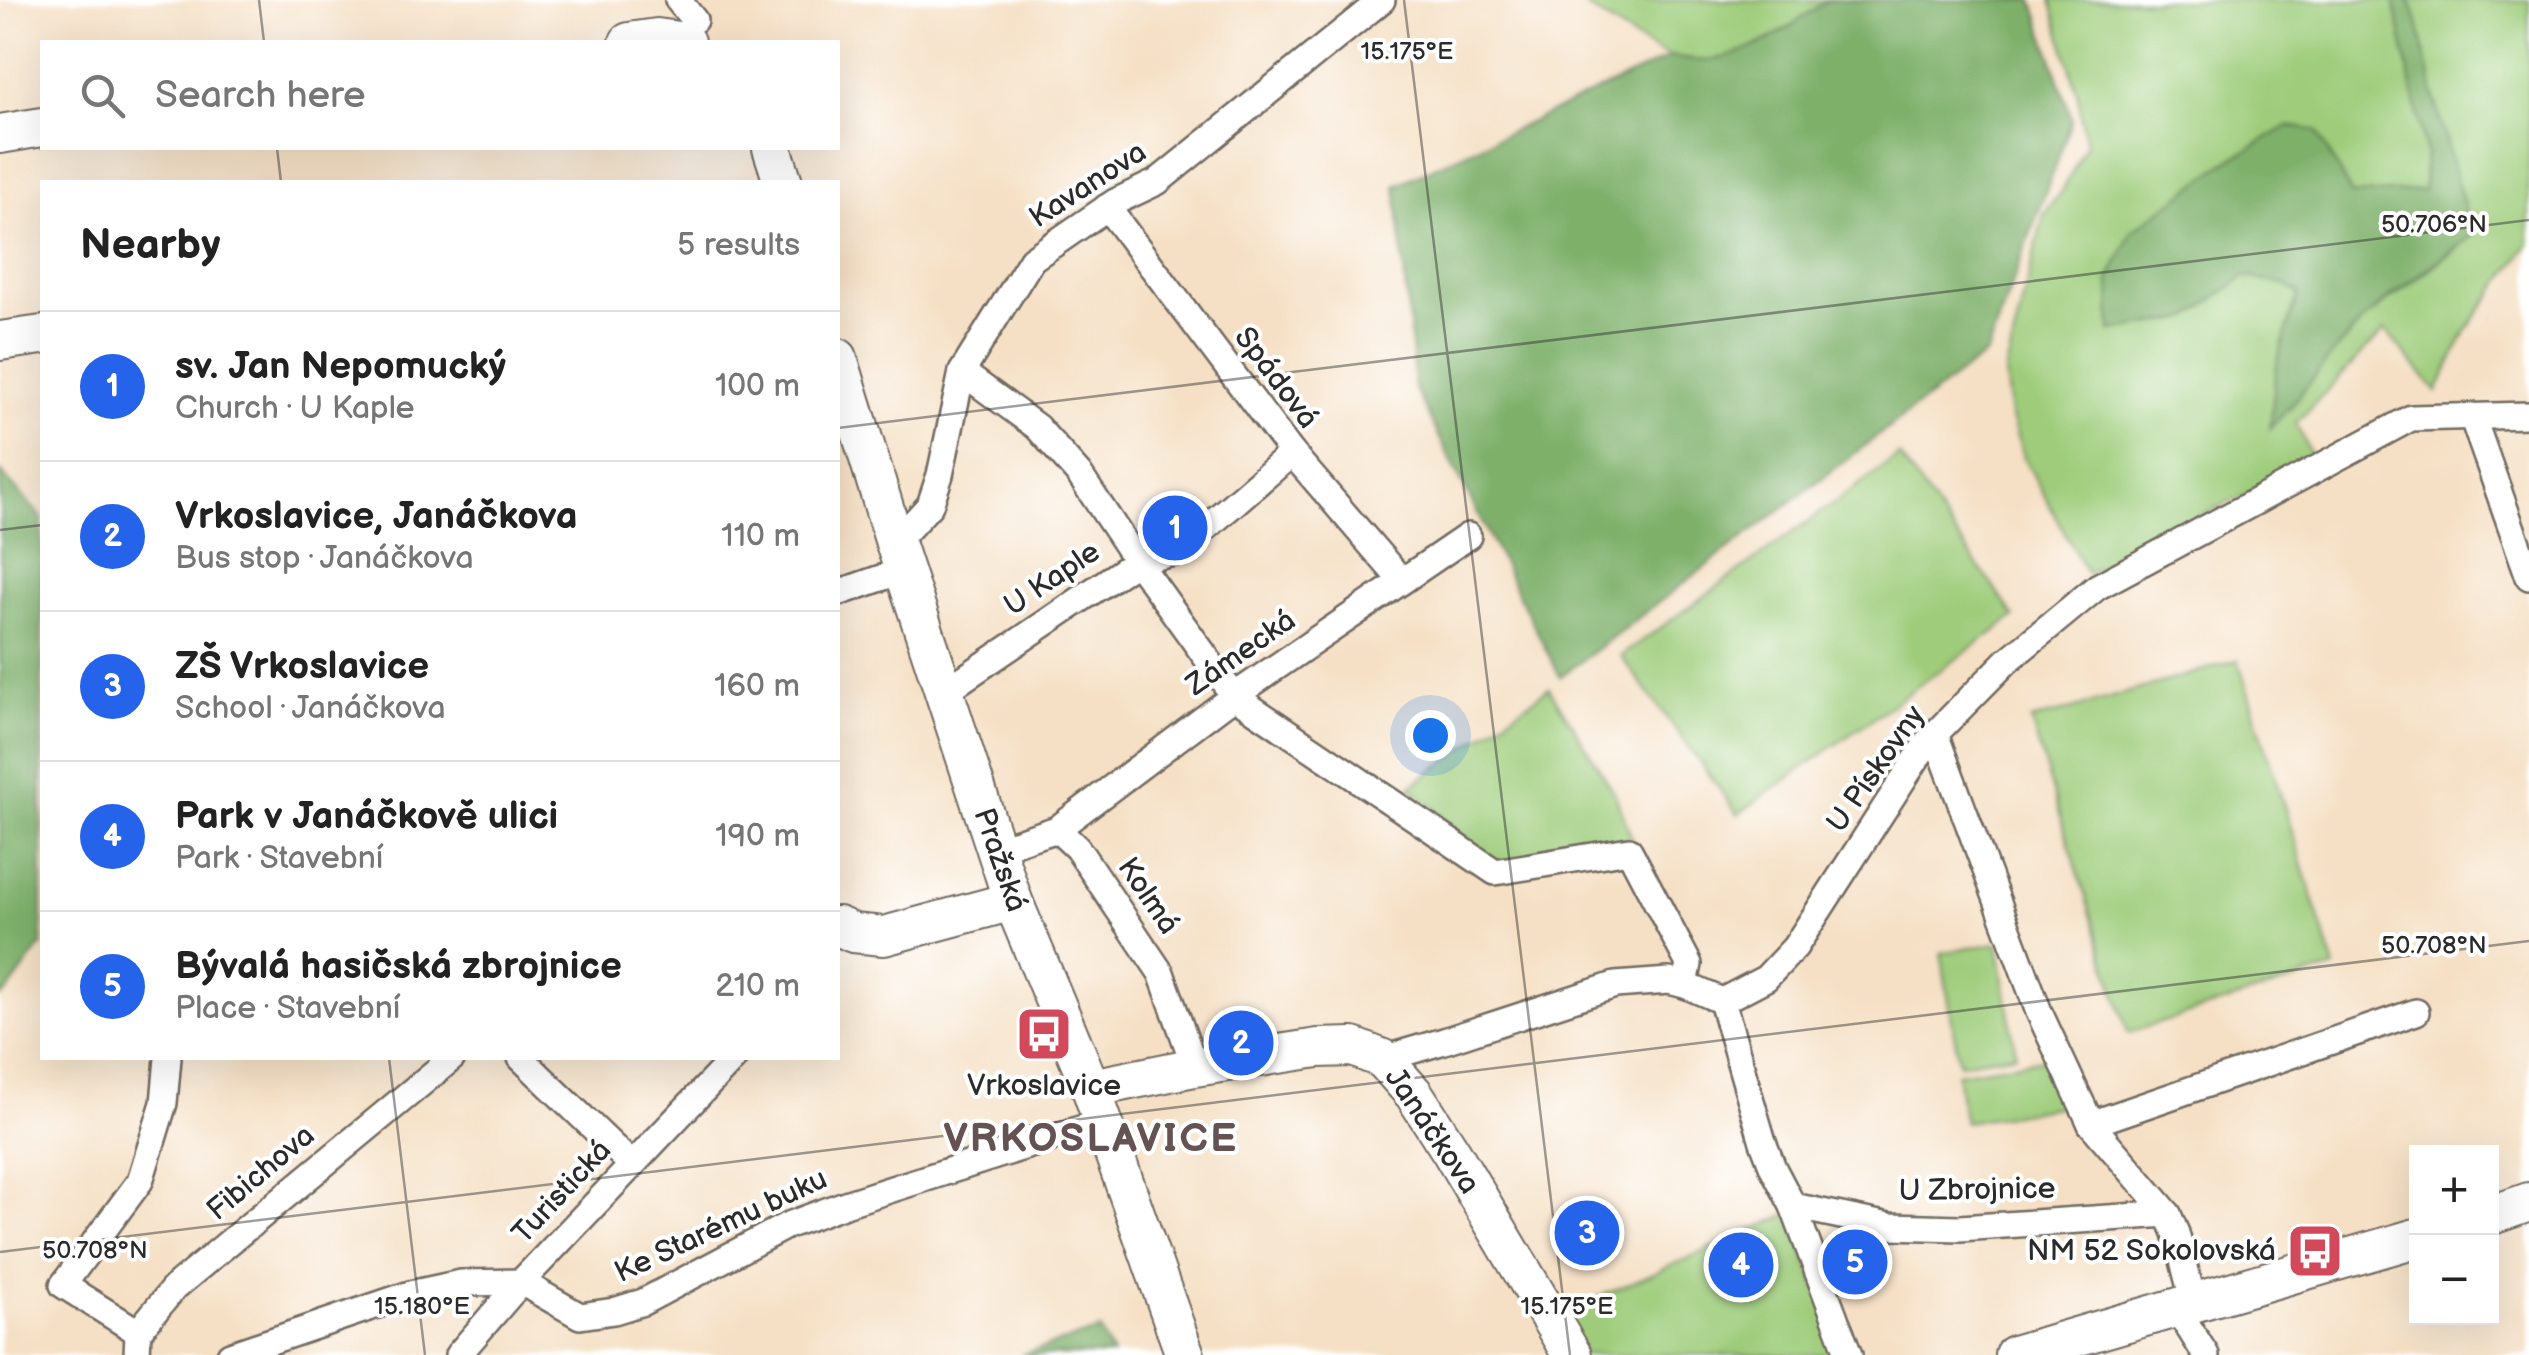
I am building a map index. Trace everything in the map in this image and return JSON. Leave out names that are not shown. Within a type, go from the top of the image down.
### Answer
[{"type":"street","name":"Kavanova","points":[[899,556],[930,504],[940,475],[962,372],[1032,259],[1107,207],[1157,182],[1382,0]]},
{"type":"street","points":[[643,40],[657,38],[686,21]]},
{"type":"street","points":[[0,134],[40,128]]},
{"type":"street","points":[[773,150],[782,180]]},
{"type":"street","name":"Spádová","points":[[1107,207],[1292,453],[1402,580]]},
{"type":"street","points":[[0,341],[40,335]]},
{"type":"street","name":"Pražská","points":[[840,364],[1013,901],[1096,1105],[1185,1355]]},
{"type":"street","points":[[962,372],[1037,427],[1079,474],[1234,696],[1495,872],[1629,850],[1689,964],[1685,985]]},
{"type":"street","name":"U Pískovny","points":[[1722,1001],[1766,978],[1795,948],[1935,734],[2008,660],[2097,587],[2410,418],[2529,415]]},
{"type":"street","points":[[2472,416],[2529,578]]},
{"type":"street","name":"U Kaple","points":[[944,692],[1137,561],[1178,552],[1292,453]]},
{"type":"street","name":"Zámecká","points":[[1057,829],[1234,696],[1468,536]]},
{"type":"street","points":[[840,591],[899,556]]},
{"type":"street","points":[[1935,734],[2040,1012],[2090,1124],[2168,1214],[2176,1232],[2185,1306],[2206,1355]]},
{"type":"street","points":[[996,849],[1057,829]]},
{"type":"street","name":"Kolmá","points":[[1057,829],[1077,848],[1161,973],[1195,1067]]},
{"type":"street","points":[[847,939],[901,933],[1013,901]]},
{"type":"street","points":[[1383,1059],[1615,986],[1669,980],[1722,1001],[1763,1142],[1793,1206],[1849,1355]]},
{"type":"street","points":[[2090,1124],[2416,1012]]},
{"type":"street","name":"Janáčkova","points":[[1096,1105],[1195,1067],[1318,1048],[1353,1047],[1383,1059],[1414,1094],[1452,1153],[1572,1355]]},
{"type":"street","points":[[137,1343],[64,1284],[140,1181],[164,1103],[168,1060]]},
{"type":"street","name":"Fibichova","points":[[137,1343],[174,1288],[450,1060]]},
{"type":"street","points":[[522,1060],[632,1164]]},
{"type":"street","name":"Turistická","points":[[230,1355],[410,1294],[461,1282],[520,1282],[732,1060]]},
{"type":"street","name":"Ke Starému buku","points":[[520,1282],[580,1316],[614,1312],[643,1302],[786,1226],[1096,1105]]},
{"type":"street","points":[[2499,1213],[2529,1202]]},
{"type":"street","name":"U Zbrojnice","points":[[1793,1206],[1888,1226],[1960,1228],[2168,1214]]},
{"type":"street","points":[[2014,1355],[2068,1348],[2185,1306],[2409,1240]]},
{"type":"street","points":[[458,1355],[520,1282]]},
{"type":"green space","points":[[1581,0],[1828,0],[1748,50],[1693,62],[1654,49]]},
{"type":"green space","points":[[1828,0],[2033,0],[2072,119],[1987,353],[1560,677],[1415,389],[1396,185],[1672,56],[1714,60],[1755,47]]},
{"type":"green space","points":[[2051,0],[2394,0],[2426,154],[2423,191],[2352,195],[2317,131],[2288,126],[2225,163],[2133,231],[2110,278],[2111,331],[2189,318],[2245,276],[2285,285],[2299,294],[2292,312],[2290,408],[2316,371],[2367,317],[2472,236],[2409,0],[2529,0],[2529,244],[2467,329],[2437,392],[2385,330],[2296,423],[2316,466],[2214,509],[2087,574],[2024,458],[2010,415],[2005,374],[2044,214],[2065,186],[2086,144],[2077,91]]},
{"type":"green space","points":[[2394,0],[2409,0],[2417,19],[2472,236],[2367,317],[2270,428],[2277,362],[2299,293],[2285,285],[2245,276],[2189,318],[2111,331],[2110,278],[2132,231],[2225,163],[2288,126],[2317,131],[2352,195],[2423,190],[2426,154]]},
{"type":"green space","points":[[1899,456],[2015,617],[1738,814],[1621,656]]},
{"type":"green space","points":[[0,471],[40,516],[40,947],[0,997]]},
{"type":"green space","points":[[2238,660],[2335,968],[2128,1033],[2031,721]]},
{"type":"green space","points":[[1549,688],[1614,792],[1632,839],[1494,865],[1410,787]]},
{"type":"green space","points":[[1998,943],[2016,1054],[1959,1063],[1941,953]]},
{"type":"green space","points":[[2056,1057],[2063,1106],[1964,1122],[1957,1073]]},
{"type":"green space","points":[[1789,1214],[1843,1355],[1583,1355],[1558,1315]]},
{"type":"green space","points":[[1100,1330],[1112,1355],[1021,1355]]},
{"type":"place","name":"sv. Jan Nepomucký","points":[[1175,528]]},
{"type":"place","name":"Vrkoslavice","points":[[1044,1034]]},
{"type":"place","name":"Vrkoslavice, Janáčkova","points":[[1241,1043]]},
{"type":"place","name":"ZŠ Vrkoslavice","points":[[1587,1233]]},
{"type":"place","name":"NM 52 Sokolovská","points":[[2315,1251]]},
{"type":"place","name":"Bývalá hasičská zbrojnice","points":[[1855,1262]]},
{"type":"place","name":"Park v Janáčkově ulici","points":[[1741,1265]]},
{"type":"district","name":"VRKOSLAVICE","points":[[1091,1139]]}]
